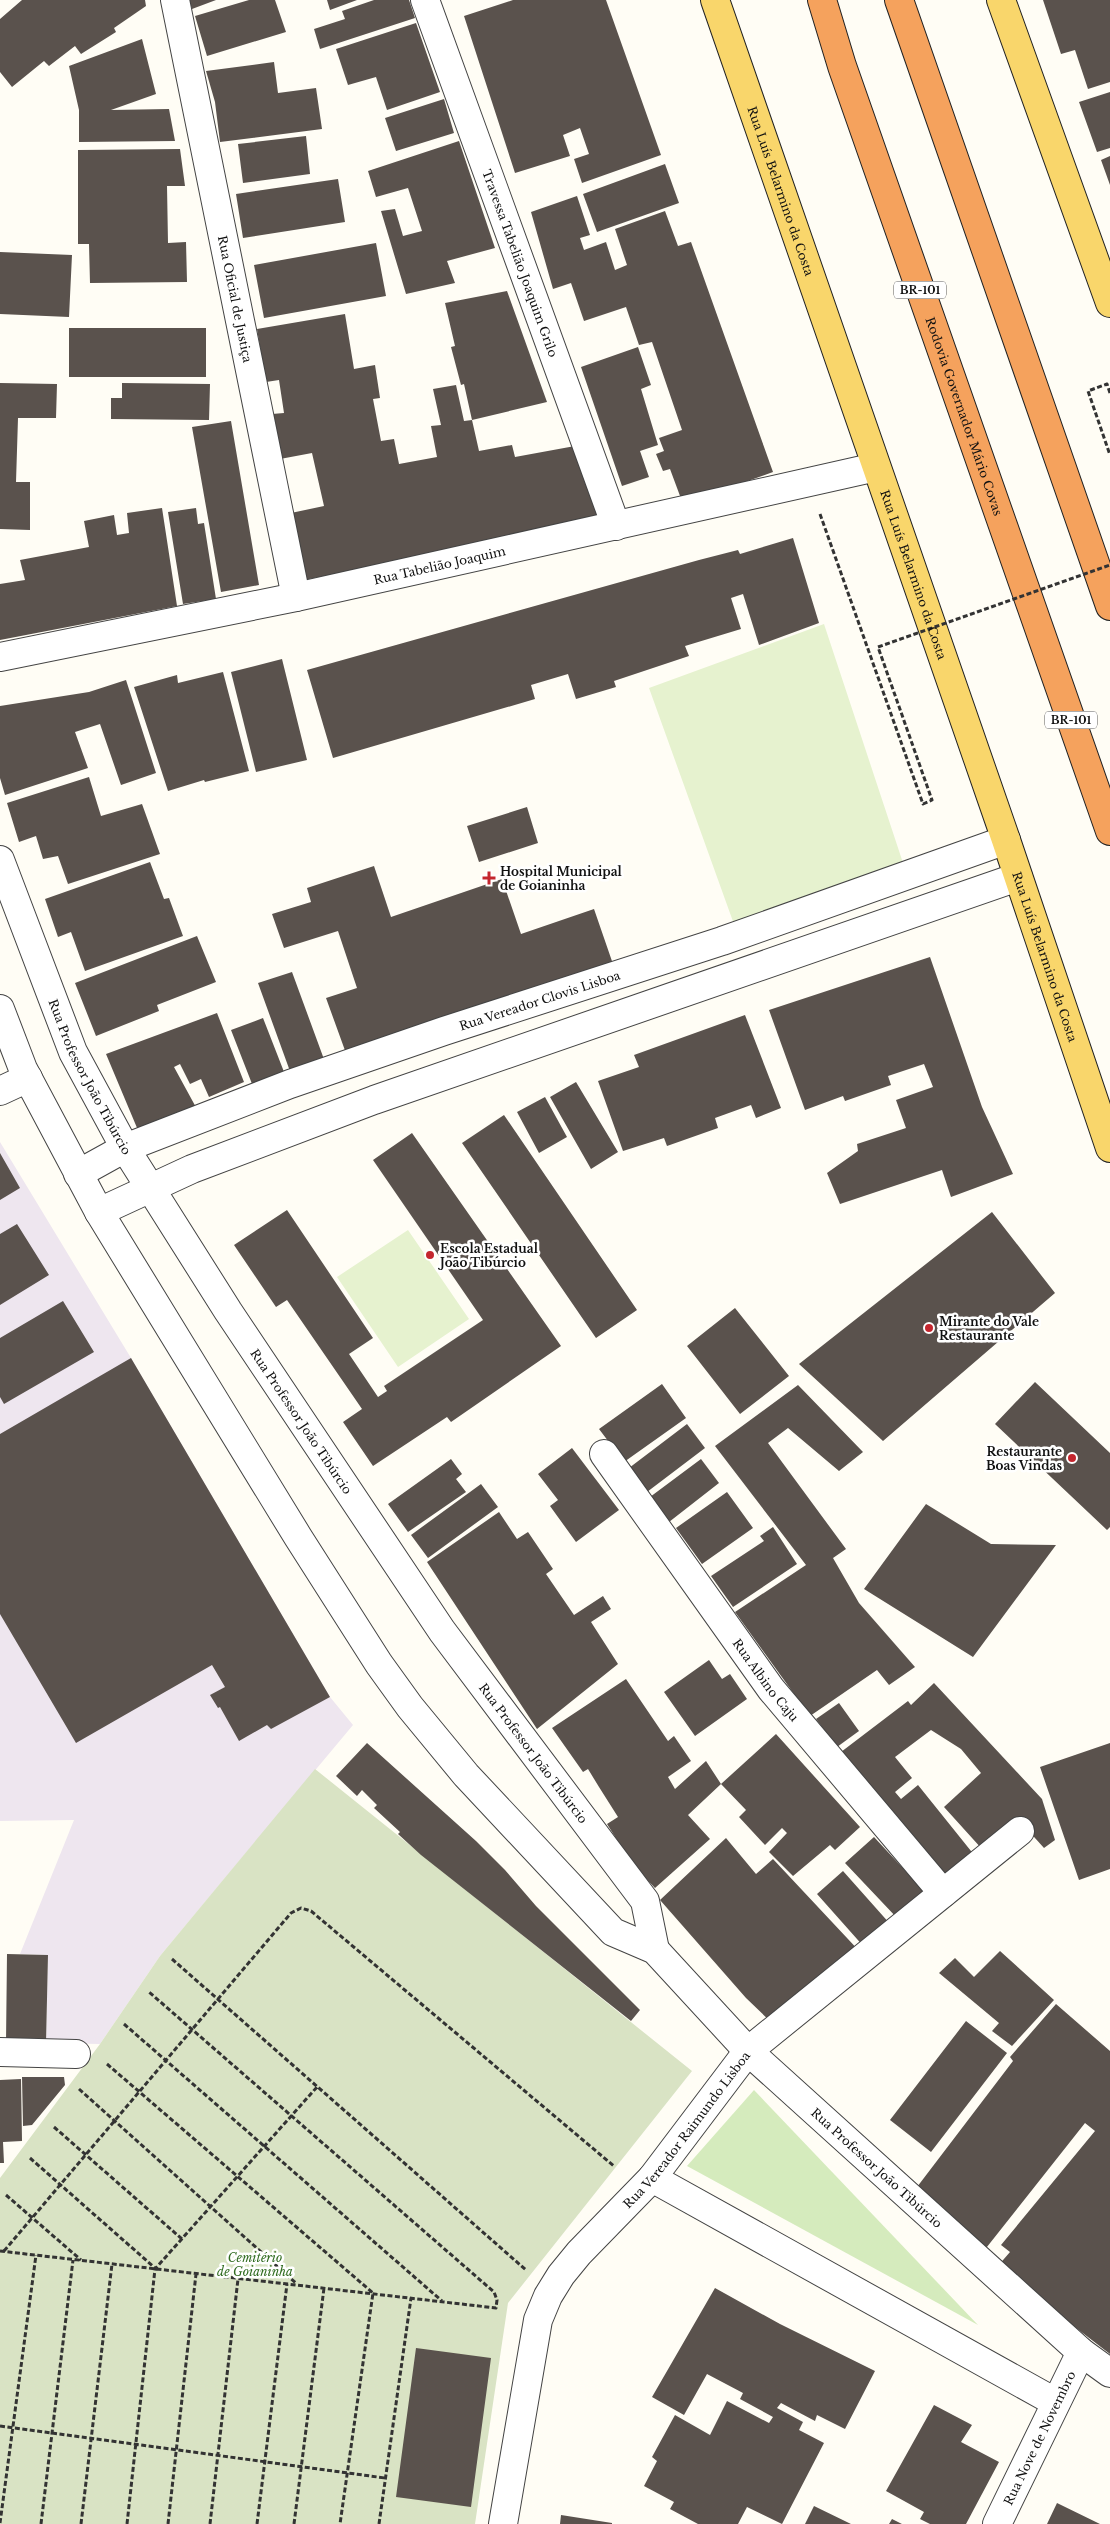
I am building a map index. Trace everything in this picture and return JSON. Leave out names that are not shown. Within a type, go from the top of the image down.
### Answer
[{"type":"highway","name":"Rodovia Governador Mário Covas","points":[[822,0],[846,76],[1110,831]]},
{"type":"highway","points":[[898,0],[1110,606]]},
{"type":"main road","name":"Rua Luís Belarmino da Costa","points":[[715,0],[1006,840],[1110,1148]]},
{"type":"main road","points":[[1001,0],[1110,303]]},
{"type":"street","name":"Rua Oficial de Justiça","points":[[175,0],[296,597]]},
{"type":"street","name":"Travessa Tabelião Joaquim Grilo","points":[[425,0],[616,526]]},
{"type":"street","name":"Rua Tabelião Joaquim","points":[[0,657],[296,597],[876,467]]},
{"type":"street","name":"Rua Vereador Clovis Lisboa","points":[[78,1174],[125,1148],[281,1087],[444,1031],[722,941],[1006,840]]},
{"type":"street","name":"Rua Professor João Tibúrcio","points":[[0,860],[73,1052],[125,1148],[228,1311],[442,1631],[645,1901],[656,1950]]},
{"type":"street","points":[[99,1212],[238,1151],[457,1070],[642,1006],[726,980],[1018,877]]},
{"type":"street","points":[[628,972],[642,1006]]},
{"type":"street","name":"Rua Professor João Tibúrcio","points":[[0,1009],[28,1078],[99,1212],[298,1537],[379,1664],[410,1707],[466,1775],[613,1932],[656,1950],[748,2051],[1081,2352],[1110,2374]]},
{"type":"street","points":[[444,1031],[457,1070]]},
{"type":"street","points":[[0,1091],[28,1078]]},
{"type":"street","name":"Rua Albino Caju","points":[[604,1454],[771,1689],[942,1893]]},
{"type":"street","name":"Rua Vereador Raimundo Lisboa","points":[[503,2524],[538,2320],[548,2296],[561,2275],[579,2253],[652,2178],[748,2051],[1020,1831]]},
{"type":"street","points":[[0,2052],[88,2057]]},
{"type":"street","points":[[652,2178],[1055,2402]]},
{"type":"street","name":"Rua Nove de Novembro","points":[[997,2524],[1081,2352]]},
{"type":"path","points":[[1110,393],[1107,384],[1088,391],[1110,455]]},
{"type":"path","points":[[809,482],[923,804],[932,800],[878,647],[1110,565]]},
{"type":"path","points":[[2,2251],[116,2121],[296,1909],[306,1908],[616,2167],[652,2178]]},
{"type":"path","points":[[172,1958],[218,2001],[531,2274]]},
{"type":"path","points":[[2,2251],[496,2308],[497,2300],[494,2292],[149,1992]]},
{"type":"path","points":[[124,2024],[443,2301]]},
{"type":"path","points":[[88,2057],[140,2092],[373,2293]]},
{"type":"path","points":[[127,2524],[155,2269],[317,2087]]},
{"type":"path","points":[[80,2089],[298,2285]]},
{"type":"path","points":[[54,2127],[182,2239]]},
{"type":"path","points":[[30,2158],[155,2269]]},
{"type":"path","points":[[6,2195],[82,2260]]},
{"type":"path","points":[[0,2523],[15,2428],[36,2255]]},
{"type":"path","points":[[41,2524],[73,2260]]},
{"type":"path","points":[[81,2524],[112,2264]]},
{"type":"path","points":[[168,2524],[196,2273]]},
{"type":"path","points":[[210,2524],[238,2278]]},
{"type":"path","points":[[257,2524],[287,2284]]},
{"type":"path","points":[[294,2524],[324,2288]]},
{"type":"path","points":[[340,2524],[373,2293]]},
{"type":"path","points":[[379,2524],[411,2298]]},
{"type":"path","points":[[0,2426],[385,2478]]},
{"type":"shaded area","points":[[0,1142],[131,1358],[330,1697],[353,1725],[160,1956],[100,2044],[46,2043],[48,1955],[20,1954],[74,1820],[0,1821]]},
{"type":"green space","points":[[824,624],[905,869],[735,927],[649,688]]},
{"type":"green space","points":[[408,1230],[469,1319],[398,1367],[337,1277]]},
{"type":"green space","name":"Cemitério de Goianinha","points":[[315,1769],[692,2071],[508,2303],[475,2524],[0,2524],[0,2178],[100,2044],[160,1956]]},
{"type":"green space","points":[[754,2090],[978,2325],[687,2166]]},
{"type":"building","points":[[22,0],[145,0],[146,6],[114,28],[116,32],[81,54],[75,46],[49,66],[44,61],[12,87],[0,72],[0,19]]},
{"type":"building","points":[[189,0],[216,0],[192,9]]},
{"type":"building","points":[[249,0],[275,0],[286,32],[207,56],[195,16]]},
{"type":"building","points":[[327,0],[357,0],[330,10]]},
{"type":"building","points":[[374,0],[409,0],[415,18],[320,49],[314,29],[345,19],[342,11]]},
{"type":"building","points":[[513,0],[606,0],[661,155],[582,183],[574,159],[589,154],[580,128],[563,135],[570,156],[515,173],[464,16]]},
{"type":"building","points":[[1043,0],[1110,0],[1110,82],[1088,89],[1075,50],[1061,54]]},
{"type":"building","points":[[416,23],[440,92],[387,110],[376,77],[348,85],[336,49]]},
{"type":"building","points":[[142,39],[156,94],[111,110],[169,109],[175,141],[79,142],[79,110],[69,66]]},
{"type":"building","points":[[274,62],[278,93],[316,88],[322,129],[220,142],[215,102],[206,71]]},
{"type":"building","points":[[1110,92],[1110,148],[1097,152],[1079,102]]},
{"type":"building","points":[[444,99],[454,133],[396,151],[385,118]]},
{"type":"building","points":[[306,136],[310,174],[243,183],[238,144]]},
{"type":"building","points":[[459,141],[495,248],[447,261],[455,283],[406,294],[381,211],[395,209],[403,236],[422,231],[408,188],[376,197],[368,171]]},
{"type":"building","points":[[180,149],[185,186],[167,186],[168,243],[186,242],[187,282],[90,283],[89,244],[78,244],[78,150]]},
{"type":"building","points":[[1110,156],[1110,185],[1101,160]]},
{"type":"building","points":[[665,164],[679,203],[597,232],[583,194]]},
{"type":"building","points":[[338,179],[345,222],[243,238],[236,194]]},
{"type":"building","points":[[577,196],[590,235],[580,238],[584,250],[606,242],[615,270],[627,265],[615,229],[665,211],[678,246],[691,242],[773,472],[683,504],[670,469],[663,471],[656,454],[664,451],[659,438],[682,430],[652,342],[639,345],[626,307],[584,321],[571,283],[553,289],[531,212]]},
{"type":"building","points":[[376,243],[386,296],[264,318],[254,265]]},
{"type":"building","points":[[0,252],[72,255],[69,317],[0,314]]},
{"type":"building","points":[[507,291],[547,402],[472,420],[464,384],[461,385],[451,347],[455,346],[445,303]]},
{"type":"building","points":[[345,314],[354,369],[375,365],[380,398],[373,399],[381,441],[394,439],[399,464],[437,457],[431,426],[441,425],[433,389],[456,385],[464,421],[472,420],[479,451],[512,445],[515,457],[575,446],[603,521],[304,580],[291,513],[324,506],[312,453],[280,459],[272,414],[284,413],[279,380],[266,382],[257,329]]},
{"type":"building","points":[[69,328],[206,328],[206,377],[69,377]]},
{"type":"building","points":[[638,347],[651,385],[641,389],[658,445],[640,451],[649,477],[622,486],[581,367]]},
{"type":"building","points":[[0,383],[57,384],[56,418],[18,418],[16,482],[30,482],[30,530],[0,529]]},
{"type":"building","points":[[122,383],[210,384],[209,420],[111,419],[111,398],[122,398]]},
{"type":"building","points":[[231,421],[259,585],[221,592],[192,427]]},
{"type":"building","points":[[162,508],[177,606],[0,640],[0,584],[25,580],[20,560],[89,547],[84,521],[114,515],[117,535],[129,533],[127,513]]},
{"type":"building","points":[[196,508],[198,524],[204,523],[216,599],[183,604],[168,512]]},
{"type":"building","points":[[793,538],[819,623],[759,645],[743,594],[731,598],[741,629],[685,646],[689,656],[614,681],[616,687],[576,699],[568,674],[531,685],[535,699],[333,758],[307,670],[699,560],[738,550],[740,554]]},
{"type":"building","points":[[282,659],[307,760],[256,772],[231,672]]},
{"type":"building","points":[[223,672],[249,771],[205,782],[204,780],[168,791],[134,687],[177,675],[178,683]]},
{"type":"building","points":[[126,680],[156,773],[121,785],[100,724],[75,732],[88,768],[5,795],[0,778],[0,706],[89,692]]},
{"type":"building","points":[[89,777],[101,816],[142,804],[160,854],[68,884],[58,856],[43,859],[36,836],[19,842],[7,803]]},
{"type":"building","points":[[527,807],[538,843],[479,862],[467,826]]},
{"type":"building","points":[[150,862],[164,899],[169,898],[183,936],[85,971],[71,932],[58,937],[45,899]]},
{"type":"building","points":[[374,866],[391,917],[502,879],[521,934],[594,909],[614,967],[347,1056],[326,998],[357,988],[338,931],[284,948],[272,914],[311,902],[307,888]]},
{"type":"building","points":[[197,936],[216,982],[157,1005],[159,1011],[96,1036],[75,983]]},
{"type":"building","points":[[930,957],[982,1107],[1013,1174],[951,1197],[942,1170],[840,1204],[827,1173],[858,1151],[857,1144],[906,1128],[896,1100],[933,1087],[924,1064],[888,1076],[891,1085],[845,1101],[843,1096],[805,1110],[769,1010]]},
{"type":"building","points":[[292,972],[325,1062],[291,1074],[258,983]]},
{"type":"building","points":[[217,1013],[244,1082],[209,1097],[201,1079],[190,1084],[180,1064],[174,1067],[198,1111],[140,1135],[106,1054]]},
{"type":"building","points":[[745,1015],[781,1108],[756,1118],[751,1105],[715,1118],[718,1128],[667,1146],[664,1138],[623,1151],[598,1081],[639,1067],[634,1055]]},
{"type":"building","points":[[263,1018],[286,1077],[254,1089],[231,1030]]},
{"type":"building","points":[[576,1082],[618,1152],[591,1169],[550,1097]]},
{"type":"building","points":[[545,1097],[567,1137],[539,1153],[517,1112]]},
{"type":"building","points":[[504,1115],[637,1310],[596,1338],[462,1143]]},
{"type":"building","points":[[412,1133],[561,1346],[451,1422],[447,1417],[373,1466],[343,1422],[362,1409],[287,1300],[276,1307],[234,1245],[287,1210],[373,1338],[349,1354],[378,1397],[387,1391],[384,1386],[483,1320],[373,1160]]},
{"type":"building","points":[[0,1153],[20,1188],[0,1200]]},
{"type":"building","name":"Mirante do Vale Restaurante","points":[[992,1212],[1055,1293],[883,1441],[799,1364]]},
{"type":"building","points":[[17,1224],[49,1275],[0,1305],[0,1234]]},
{"type":"building","points":[[63,1301],[94,1352],[4,1404],[0,1397],[0,1338]]},
{"type":"building","points":[[735,1308],[789,1376],[740,1414],[687,1346]]},
{"type":"building","points":[[131,1358],[330,1697],[271,1729],[267,1725],[239,1741],[220,1707],[218,1708],[210,1695],[225,1687],[212,1665],[76,1743],[0,1614],[0,1434]]},
{"type":"building","points":[[1035,1382],[1110,1453],[1110,1527],[1107,1530],[995,1424]]},
{"type":"building","points":[[662,1384],[686,1418],[624,1462],[599,1429]]},
{"type":"building","points":[[798,1385],[863,1452],[839,1471],[788,1428],[768,1443],[846,1549],[833,1558],[859,1603],[915,1667],[889,1685],[877,1670],[810,1716],[735,1612],[806,1565],[715,1446]]},
{"type":"building","points":[[687,1424],[705,1448],[647,1492],[629,1468]]},
{"type":"building","points":[[572,1448],[619,1510],[576,1542],[550,1506],[558,1500],[538,1474]]},
{"type":"building","points":[[451,1459],[462,1474],[456,1479],[466,1492],[408,1532],[388,1504]]},
{"type":"building","points":[[701,1459],[719,1483],[669,1522],[650,1497]]},
{"type":"building","points":[[481,1484],[498,1507],[428,1558],[411,1535]]},
{"type":"building","points":[[727,1492],[753,1528],[702,1564],[676,1528]]},
{"type":"building","points":[[926,1504],[991,1544],[1056,1545],[973,1657],[864,1589]]},
{"type":"building","points":[[499,1512],[517,1539],[528,1532],[553,1569],[546,1574],[574,1615],[603,1596],[611,1609],[591,1622],[618,1664],[537,1729],[427,1562]]},
{"type":"building","points":[[773,1527],[797,1564],[733,1607],[711,1576],[764,1541],[760,1536]]},
{"type":"building","points":[[709,1660],[722,1679],[730,1674],[747,1699],[695,1736],[664,1692]]},
{"type":"building","points":[[626,1679],[668,1741],[674,1736],[691,1761],[668,1777],[675,1789],[706,1761],[721,1784],[688,1815],[710,1839],[655,1888],[633,1865],[607,1824],[618,1817],[588,1769],[583,1772],[552,1728]]},
{"type":"building","points":[[934,1683],[1042,1799],[1055,1840],[1044,1848],[1017,1818],[982,1849],[944,1807],[981,1773],[961,1749],[931,1730],[895,1757],[912,1778],[895,1792],[901,1799],[918,1785],[975,1856],[944,1881],[841,1752],[908,1701],[911,1705]]},
{"type":"building","points":[[839,1703],[859,1731],[837,1747],[816,1719]]},
{"type":"building","points":[[776,1734],[860,1827],[835,1850],[830,1845],[793,1876],[769,1852],[787,1833],[782,1828],[765,1845],[739,1817],[746,1810],[721,1784]]},
{"type":"building","points":[[367,1743],[476,1841],[505,1870],[536,1906],[640,2010],[631,2021],[421,1855],[374,1808],[377,1805],[362,1790],[357,1796],[336,1776]]},
{"type":"building","points":[[1110,1743],[1110,1869],[1079,1880],[1040,1767]]},
{"type":"building","points":[[874,1837],[926,1893],[898,1919],[845,1863]]},
{"type":"building","points":[[726,1838],[756,1874],[773,1859],[862,1954],[773,2024],[746,1998],[660,1900]]},
{"type":"building","points":[[843,1871],[891,1925],[865,1948],[817,1894]]},
{"type":"building","points":[[1000,1951],[1054,2000],[1012,2046],[992,2031],[999,2023],[939,1973],[955,1958],[974,1977]]},
{"type":"building","points":[[7,1954],[48,1955],[46,2043],[6,2043]]},
{"type":"building","points":[[1056,2004],[1110,2051],[1110,2354],[997,2267],[1010,2252],[1001,2245],[1095,2131],[1085,2123],[979,2257],[914,2191],[1013,2061],[1010,2057]]},
{"type":"building","points":[[966,2021],[1007,2053],[931,2152],[890,2120]]},
{"type":"building","points":[[22,2077],[64,2077],[65,2085],[32,2125],[23,2126]]},
{"type":"building","points":[[21,2079],[22,2141],[3,2142],[4,2163],[0,2163],[0,2080]]},
{"type":"building","points":[[715,2288],[780,2324],[875,2371],[845,2429],[817,2415],[815,2421],[781,2403],[777,2408],[803,2422],[799,2430],[824,2443],[782,2524],[747,2507],[738,2524],[698,2524],[670,2509],[674,2502],[644,2486],[657,2461],[652,2457],[675,2415],[710,2435],[727,2401],[769,2423],[773,2417],[740,2399],[743,2393],[707,2374],[684,2415],[652,2397]]},
{"type":"building","points":[[416,2348],[491,2358],[471,2507],[396,2497]]},
{"type":"building","points":[[934,2405],[972,2425],[961,2442],[999,2462],[966,2524],[930,2524],[920,2519],[924,2512],[886,2491]]},
{"type":"building","points":[[1057,2503],[1100,2524],[1047,2524]]},
{"type":"building","points":[[814,2506],[851,2524],[805,2524]]},
{"type":"building","points":[[561,2515],[612,2523],[612,2524],[560,2524]]},
{"type":"building","points":[[892,2519],[902,2524],[889,2524]]},
{"type":"place","name":"Hospital Municipal de Goianinha","points":[[489,878]]},
{"type":"place","name":"Escola Estadual João Tibúrcio","points":[[430,1255]]},
{"type":"place","name":"Mirante do Vale Restaurante","points":[[929,1328]]},
{"type":"place","name":"Restaurante Boas Vindas","points":[[1072,1458]]}]
